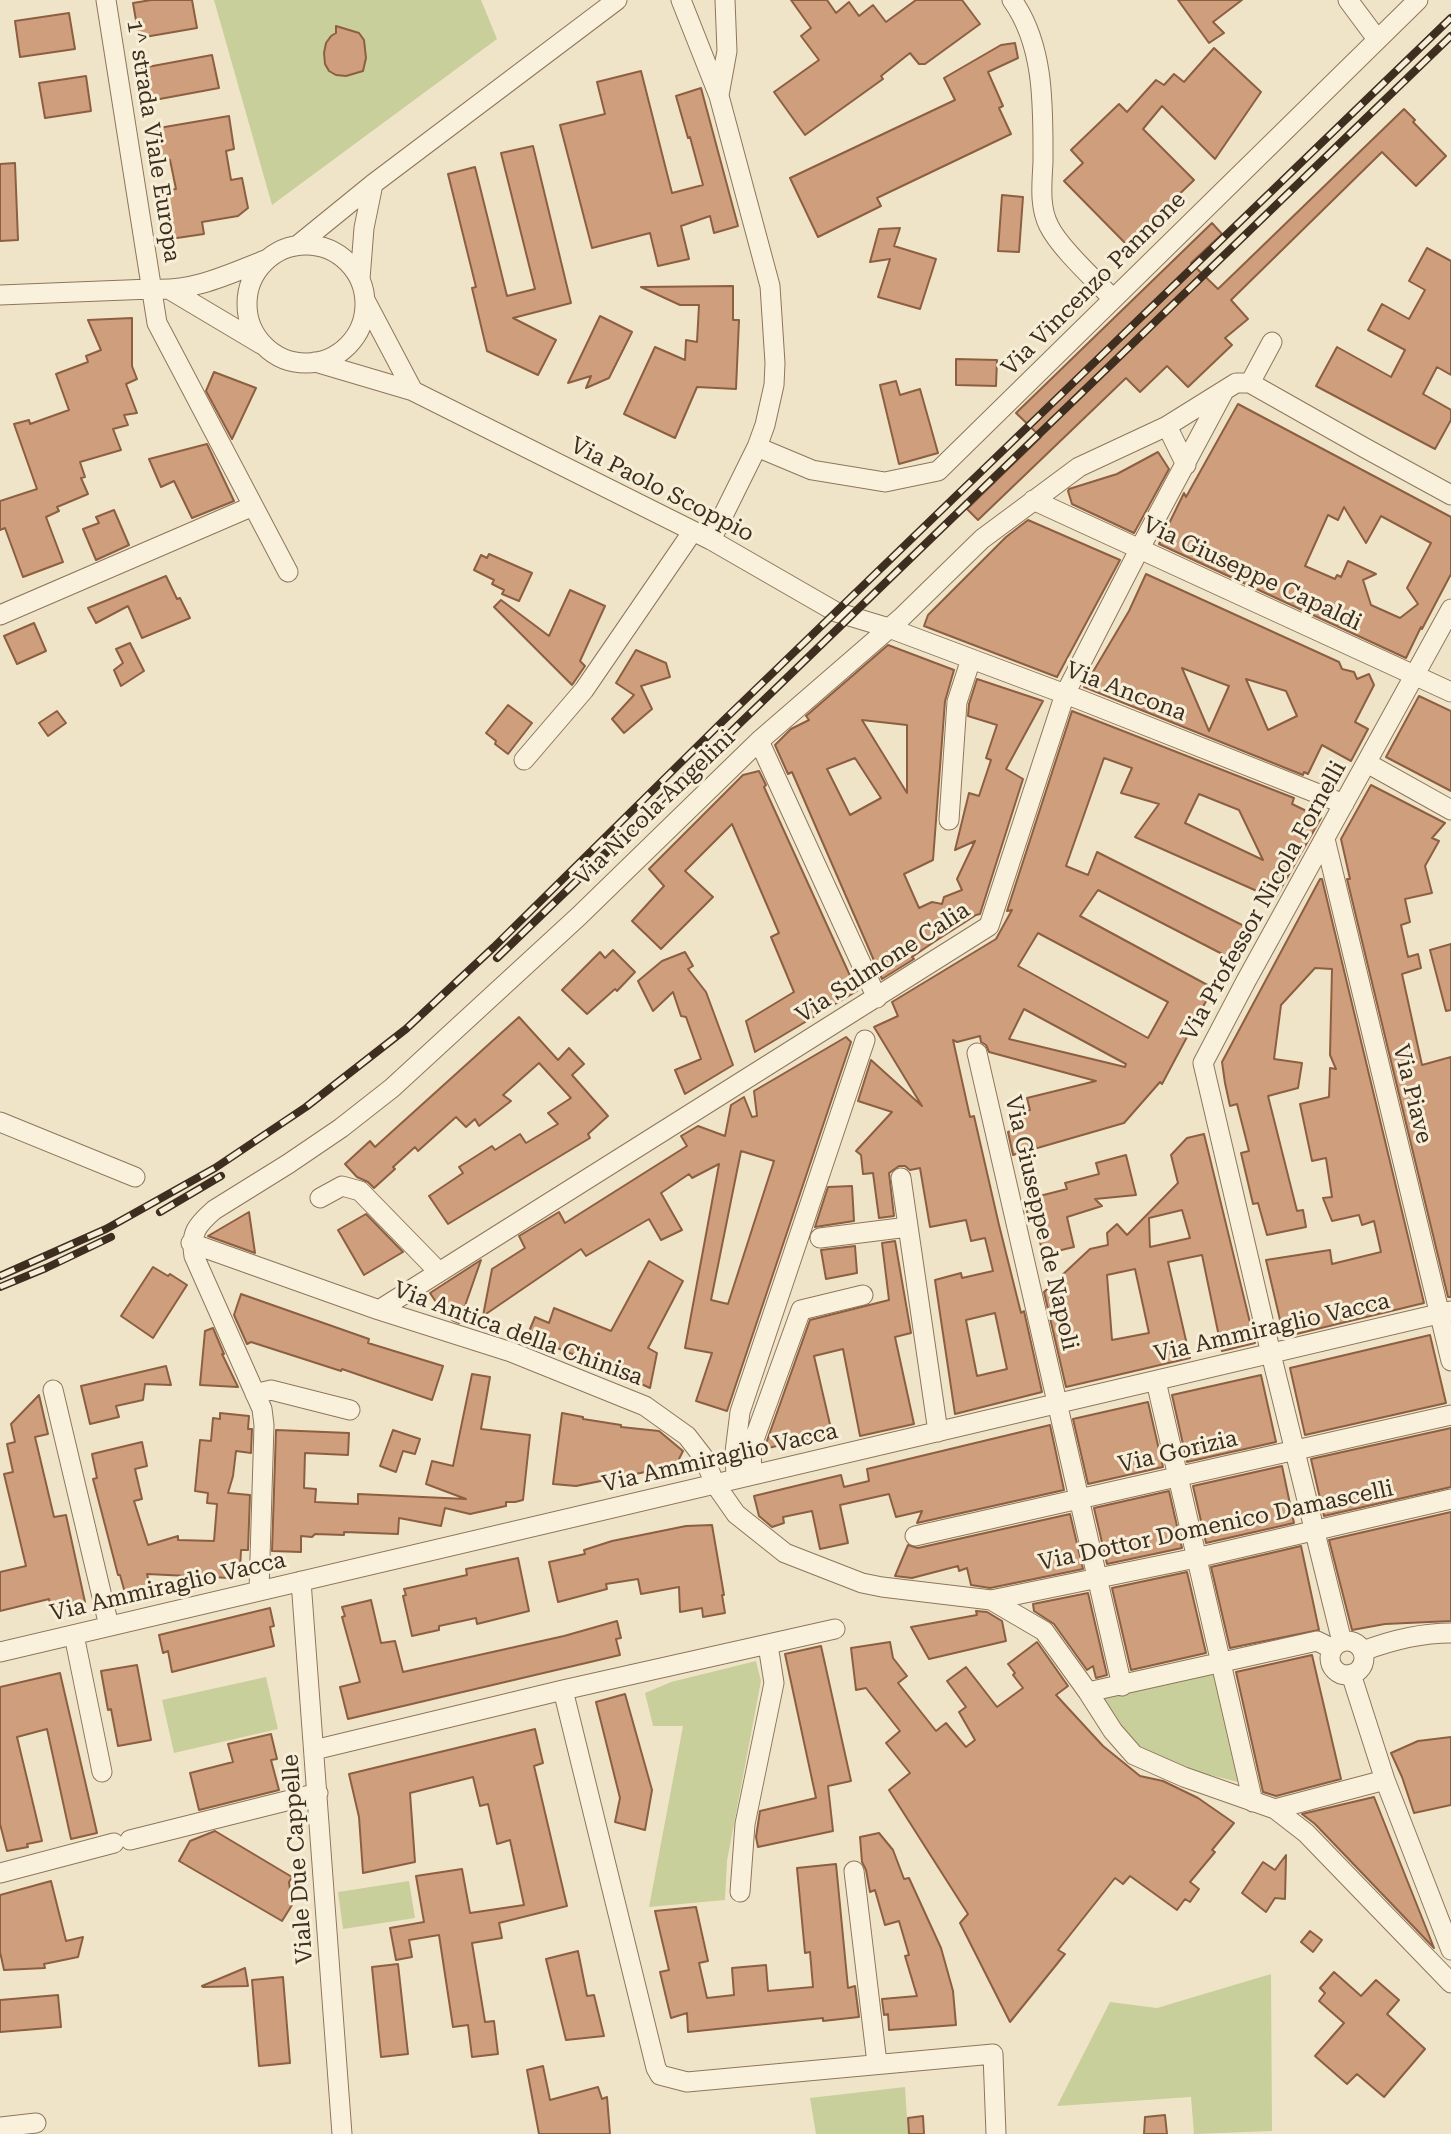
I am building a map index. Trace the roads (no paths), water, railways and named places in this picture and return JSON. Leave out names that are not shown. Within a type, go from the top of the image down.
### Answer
[{"type":"street","name":"1^ strada Viale Europa","points":[[106,0],[157,323],[288,572]]},
{"type":"street","points":[[298,245],[373,184],[617,0]]},
{"type":"street","points":[[524,761],[584,690],[702,536],[757,447],[775,385],[770,286],[719,96],[681,0]]},
{"type":"street","points":[[719,96],[727,51],[725,0]]},
{"type":"street","points":[[1012,0],[1030,31],[1038,64],[1043,125],[1042,192],[1049,226],[1059,241],[1113,299]]},
{"type":"street","points":[[1348,0],[1377,39]]},
{"type":"street","name":"Via Vincenzo Pannone","points":[[757,447],[812,470],[885,482],[937,471],[1418,0]]},
{"type":"street","points":[[373,184],[364,228],[360,279],[365,300],[413,391]]},
{"type":"street","points":[[0,295],[151,289],[172,291],[218,279],[298,245],[317,245],[335,251],[350,263],[360,279]]},
{"type":"street","points":[[264,346],[253,330],[247,312],[247,293],[254,275],[266,260]]},
{"type":"street","points":[[172,291],[279,357],[297,363],[332,357],[346,347],[357,334],[364,317],[365,300]]},
{"type":"street","points":[[1272,342],[1250,383],[1451,495]]},
{"type":"street","name":"Via Paolo Scoppio","points":[[315,362],[413,391],[702,536],[836,612],[889,628]]},
{"type":"street","name":"Via Nicola Angelini","points":[[191,1243],[194,1231],[214,1210],[330,1135],[402,1080],[579,916],[759,741],[889,628],[982,539],[1079,467],[1167,426],[1236,383],[1250,383]]},
{"type":"street","name":"Via Sulmone Calia","points":[[379,1310],[989,926],[1065,694],[1225,389]]},
{"type":"street","points":[[1167,426],[1186,465]]},
{"type":"street","name":"Via Giuseppe Capaldi","points":[[1033,500],[1451,692]]},
{"type":"street","points":[[0,615],[253,506]]},
{"type":"street","name":"Via Professor Nicola Fornelli","points":[[1338,1645],[1314,1531],[1203,1063],[1451,609]]},
{"type":"street","name":"Via Ancona","points":[[889,628],[1344,804]]},
{"type":"street","points":[[949,820],[957,702],[971,659]]},
{"type":"street","points":[[759,741],[877,998]]},
{"type":"street","points":[[1367,763],[1451,810]]},
{"type":"street","name":"Via Piave","points":[[1325,839],[1445,1312],[1451,1361]]},
{"type":"street","points":[[744,1477],[735,1452],[740,1412],[866,1040]]},
{"type":"street","name":"Via Giuseppe de Napoli","points":[[977,1052],[1122,1686]]},
{"type":"street","points":[[0,1122],[135,1177]]},
{"type":"street","points":[[901,1178],[938,1432]]},
{"type":"street","points":[[320,1198],[342,1186],[360,1191],[439,1272]]},
{"type":"street","points":[[820,1238],[908,1227]]},
{"type":"street","points":[[191,1243],[194,1256],[262,1409],[264,1425],[259,1591]]},
{"type":"street","name":"Via Antica della Chinisa","points":[[191,1243],[379,1310],[511,1352],[645,1406],[687,1436],[704,1458],[715,1484],[736,1514],[785,1553],[862,1583],[991,1600],[1045,1632],[1113,1731],[1134,1755],[1184,1777],[1275,1810],[1306,1833],[1451,1983]]},
{"type":"street","points":[[744,1477],[751,1448],[801,1310],[863,1295]]},
{"type":"street","name":"Via Ammiraglio Vacca","points":[[0,1652],[1445,1312]]},
{"type":"street","points":[[1156,1381],[1252,1802]]},
{"type":"street","points":[[53,1390],[109,1626]]},
{"type":"street","points":[[255,1394],[271,1390],[350,1410]]},
{"type":"street","name":"Via Gorizia","points":[[915,1536],[1451,1415]]},
{"type":"street","name":"Via Dottor Domenico Damascelli","points":[[991,1600],[1196,1558],[1451,1499]]},
{"type":"street","name":"Viale Due Cappelle","points":[[301,1581],[342,2134]]},
{"type":"street","points":[[314,1750],[563,1690],[835,1629]]},
{"type":"street","points":[[1363,1651],[1405,1637],[1426,1633],[1451,1633]]},
{"type":"street","points":[[74,1635],[102,1772]]},
{"type":"street","points":[[1088,1692],[1317,1642],[1338,1645],[1347,1641],[1356,1643],[1364,1656],[1360,1670],[1341,1674],[1333,1667],[1330,1658],[1338,1645]]},
{"type":"street","points":[[740,1892],[745,1824],[774,1684],[768,1644]]},
{"type":"street","points":[[1351,1674],[1385,1780],[1451,1950]]},
{"type":"street","points":[[563,1690],[656,2068],[660,2075],[687,2082],[993,2054],[996,2134]]},
{"type":"street","points":[[1275,1810],[1385,1780]]},
{"type":"street","points":[[0,1872],[318,1793]]},
{"type":"street","points":[[854,1871],[877,2063]]},
{"type":"street","points":[[0,2127],[36,2123]]},
{"type":"railway","points":[[0,1276],[106,1229],[215,1168],[306,1107],[406,1029],[494,947],[725,719],[1451,18]]},
{"type":"railway","points":[[497,958],[1451,36]]},
{"type":"railway","points":[[160,1212],[221,1176]]},
{"type":"railway","points":[[0,1287],[111,1237]]}]
